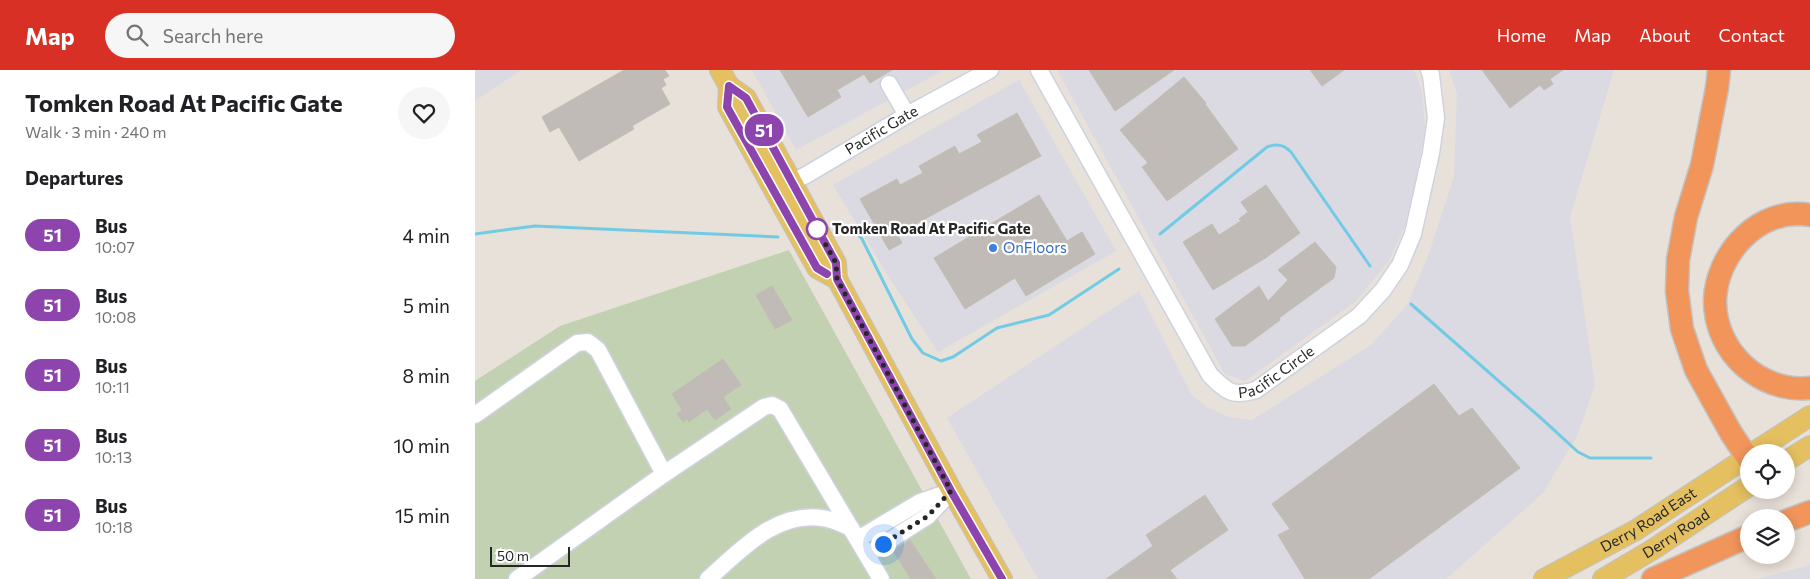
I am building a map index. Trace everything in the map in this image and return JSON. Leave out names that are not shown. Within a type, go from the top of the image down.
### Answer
[{"type":"highway","points":[[1719,70],[1702,165],[1686,217],[1678,260],[1677,291],[1681,329],[1696,370],[1731,433],[1740,444]]},
{"type":"highway","points":[[1810,215],[1795,213],[1781,215],[1768,219],[1747,234],[1735,246],[1720,273],[1715,300],[1722,332],[1739,360],[1751,373],[1764,381],[1781,387],[1810,388]]},
{"type":"highway","points":[[1795,518],[1810,512]]},
{"type":"highway","points":[[1653,579],[1740,540]]},
{"type":"main road","points":[[725,78],[746,98],[836,263],[837,279],[951,491],[1002,579]]},
{"type":"main road","points":[[725,78],[727,107],[817,268],[837,279]]},
{"type":"main road","name":"Derry Road East","points":[[1767,444],[1810,416]]},
{"type":"main road","points":[[1795,455],[1810,446]]},
{"type":"main road","name":"Derry Road East","points":[[1544,579],[1636,530],[1740,462]]},
{"type":"main road","name":"Derry Road","points":[[1603,579],[1652,550],[1740,492]]},
{"type":"street","name":"Pacific Gate","points":[[775,192],[907,115],[990,70]]},
{"type":"street","name":"Pacific Circle","points":[[1039,70],[1210,375],[1224,389],[1241,394],[1256,390],[1359,316],[1383,290],[1401,265],[1413,234],[1431,153],[1436,118],[1429,70]]},
{"type":"street","points":[[889,84],[907,115]]},
{"type":"street","points":[[475,415],[577,344],[588,342],[597,350],[664,474]]},
{"type":"street","points":[[517,579],[664,474],[764,407],[772,405],[779,408],[880,577]]},
{"type":"street","points":[[855,533],[920,502],[951,491]]},
{"type":"street","points":[[868,554],[928,516],[951,491]]},
{"type":"street","points":[[708,579],[747,544],[771,527],[790,520],[801,517],[823,518],[855,533]]},
{"type":"shaded area","points":[[475,70],[521,70],[475,101]]},
{"type":"shaded area","points":[[752,70],[944,70],[796,150]]},
{"type":"shaded area","points":[[1057,70],[1414,70],[1422,91],[1425,128],[1410,215],[1388,262],[1355,302],[1245,381],[1225,374]]},
{"type":"shaded area","points":[[1449,70],[1614,70],[1570,217],[1595,385],[1577,436],[1543,493],[1446,579],[1038,579],[947,418],[1139,291],[1191,394],[1208,408],[1229,417],[1252,420],[1371,345],[1407,305],[1428,256],[1454,177],[1457,94]]},
{"type":"shaded area","points":[[1019,80],[1116,251],[938,352],[892,282],[833,185]]},
{"type":"shaded area","points":[[1810,565],[1810,579],[1756,579]]},
{"type":"green space","points":[[789,250],[971,579],[475,579],[475,381],[560,326]]},
{"type":"building","points":[[624,70],[665,70],[669,76],[663,79],[666,85],[661,88],[670,104],[632,126],[634,129],[579,161],[559,127],[550,132],[542,117]]},
{"type":"building","points":[[780,70],[892,70],[870,83],[864,74],[837,90],[841,97],[808,117]]},
{"type":"building","points":[[1089,70],[1174,70],[1115,111]]},
{"type":"building","points":[[1310,70],[1344,70],[1322,86]]},
{"type":"building","points":[[1482,70],[1563,70],[1550,79],[1553,84],[1544,90],[1540,85],[1510,108]]},
{"type":"building","points":[[1184,77],[1206,103],[1238,149],[1167,201],[1142,167],[1148,163],[1120,130]]},
{"type":"building","points":[[1017,113],[1041,156],[897,234],[902,243],[889,250],[860,199],[897,179],[900,185],[923,173],[919,166],[955,146],[959,154],[982,142],[977,135]]},
{"type":"building","points":[[1266,185],[1300,233],[1267,257],[1213,290],[1183,242],[1212,224],[1219,235],[1241,221],[1239,219],[1248,212],[1241,202]]},
{"type":"building","points":[[1039,195],[1067,241],[1082,232],[1095,254],[1026,296],[1015,278],[965,309],[934,258]]},
{"type":"building","points":[[1315,242],[1336,267],[1334,278],[1279,318],[1280,320],[1245,346],[1232,346],[1215,319],[1259,286],[1268,301],[1288,280],[1278,270]]},
{"type":"building","points":[[772,286],[792,320],[775,329],[756,295]]},
{"type":"building","points":[[723,359],[741,385],[723,397],[731,409],[715,420],[707,409],[689,422],[687,419],[683,422],[677,414],[682,410],[672,394]]},
{"type":"building","points":[[1434,384],[1459,416],[1472,408],[1520,468],[1369,579],[1305,579],[1278,535],[1290,529],[1272,504]]},
{"type":"building","points":[[1205,495],[1228,530],[1170,570],[1177,579],[1106,579],[1153,546],[1146,535]]},
{"type":"building","points":[[910,540],[936,579],[911,579],[893,551]]},
{"type":"waterway","points":[[1160,234],[1267,147],[1280,145],[1291,152],[1370,266]]},
{"type":"waterway","points":[[839,225],[853,229],[862,239],[912,339],[923,353],[941,361],[953,357],[997,328],[1049,315],[1119,269]]},
{"type":"waterway","points":[[475,234],[535,226],[778,237]]},
{"type":"waterway","points":[[1411,304],[1578,452],[1590,458],[1651,458]]},
{"type":"bus line","name":"51","points":[[827,274],[817,268],[727,107],[729,86],[746,98],[836,263],[837,279],[951,491],[1002,579]]},
{"type":"place","name":"Tomken Road At Pacific Gate","points":[[817,229]]},
{"type":"place","name":"OnFloors","points":[[993,248]]},
{"type":"route","points":[[817,229],[836,263],[837,279],[951,491],[928,516],[883,544]]}]
